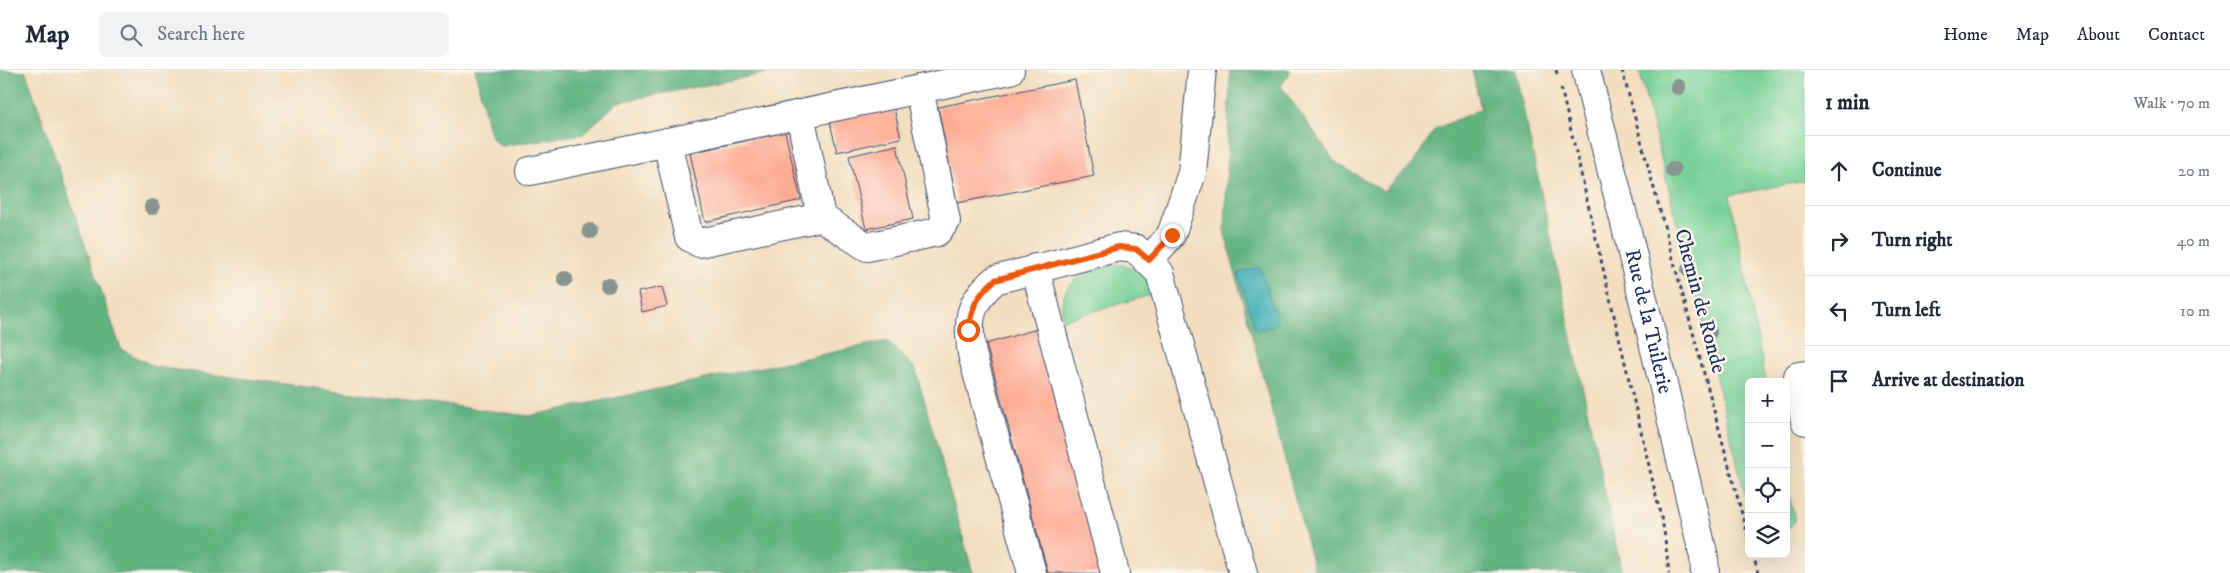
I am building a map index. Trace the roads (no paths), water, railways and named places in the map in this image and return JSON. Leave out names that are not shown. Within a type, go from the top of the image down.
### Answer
[{"type":"street","points":[[530,171],[1010,70]]},
{"type":"street","points":[[1149,260],[1172,235],[1192,173],[1202,70]]},
{"type":"street","name":"Rue de la Tuilerie","points":[[1586,70],[1625,223],[1704,557],[1705,573]]},
{"type":"street","points":[[667,142],[689,237],[699,243],[821,217],[867,247],[937,232],[946,221],[919,89]]},
{"type":"street","points":[[800,114],[821,217]]},
{"type":"street","points":[[1032,573],[972,354],[968,330],[971,309],[983,290],[995,280],[1119,247],[1136,249],[1160,273],[1243,573]]},
{"type":"street","points":[[1035,268],[1115,573]]},
{"type":"street","points":[[1805,375],[1798,376],[1805,420]]},
{"type":"water","points":[[1260,267],[1278,324],[1256,331],[1238,273]]}]
